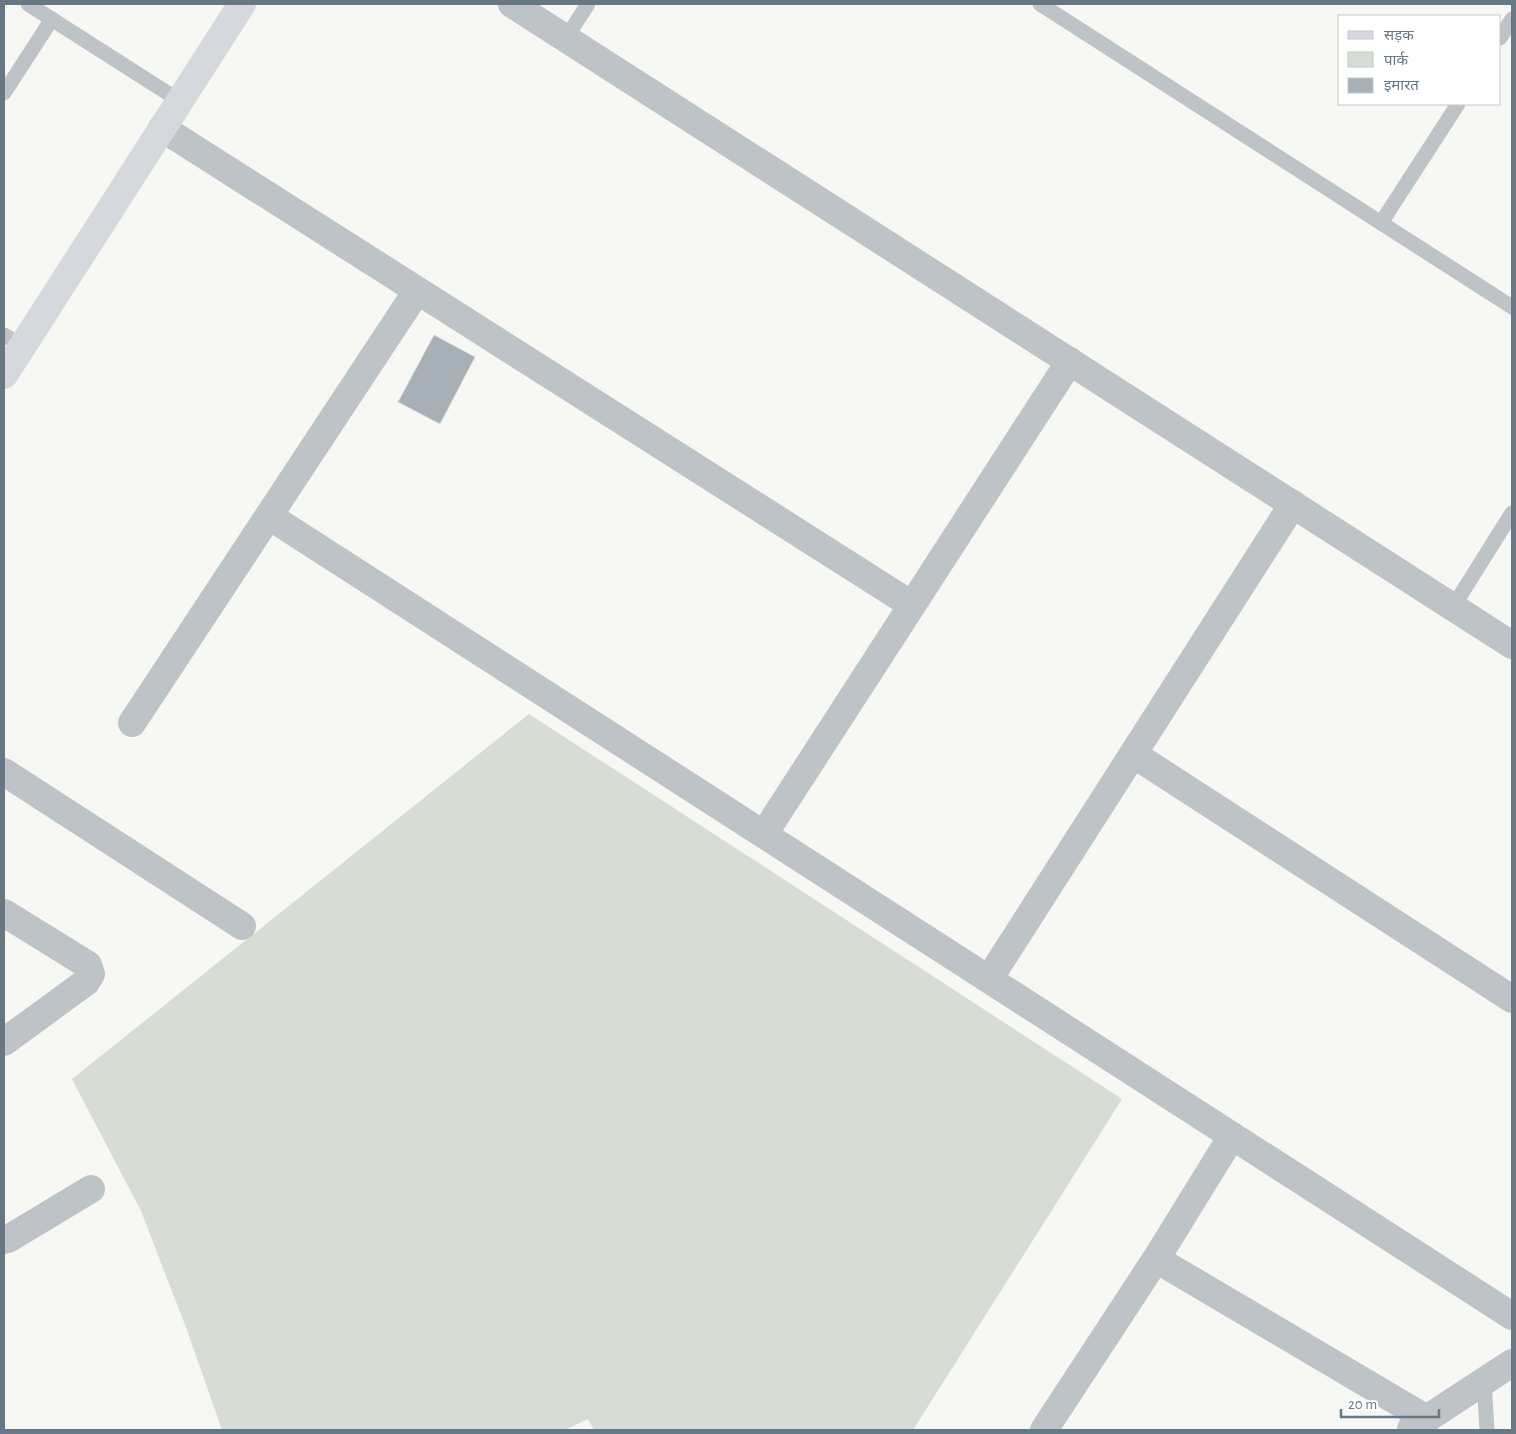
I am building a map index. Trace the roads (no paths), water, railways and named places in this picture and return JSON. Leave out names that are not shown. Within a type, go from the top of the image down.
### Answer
[{"type":"main road","points":[[4,375],[13,341],[162,128],[242,4]]},
{"type":"street","points":[[512,4],[1512,645]]},
{"type":"street","points":[[162,128],[912,605]]},
{"type":"street","points":[[132,723],[417,291]]},
{"type":"street","points":[[764,834],[1070,361]]},
{"type":"street","points":[[990,979],[1293,504]]},
{"type":"street","points":[[269,516],[1512,1316]]},
{"type":"street","points":[[1133,754],[1512,999]]},
{"type":"street","points":[[6,777],[242,926]]},
{"type":"street","points":[[4,913],[88,965],[91,974],[86,982],[4,1042]]},
{"type":"street","points":[[1044,1430],[1156,1260],[1232,1136]]},
{"type":"street","points":[[4,1240],[91,1190]]},
{"type":"street","points":[[1156,1260],[1418,1425],[1512,1363]]},
{"type":"lane","points":[[28,4],[180,101]]},
{"type":"lane","points":[[566,38],[588,4]]},
{"type":"lane","points":[[1040,4],[1512,307]]},
{"type":"lane","points":[[4,93],[52,19]]},
{"type":"lane","points":[[1501,36],[1512,19]]},
{"type":"lane","points":[[1381,223],[1457,105]]},
{"type":"lane","points":[[1453,606],[1512,513]]},
{"type":"lane","points":[[1484,1381],[1487,1430]]}]
